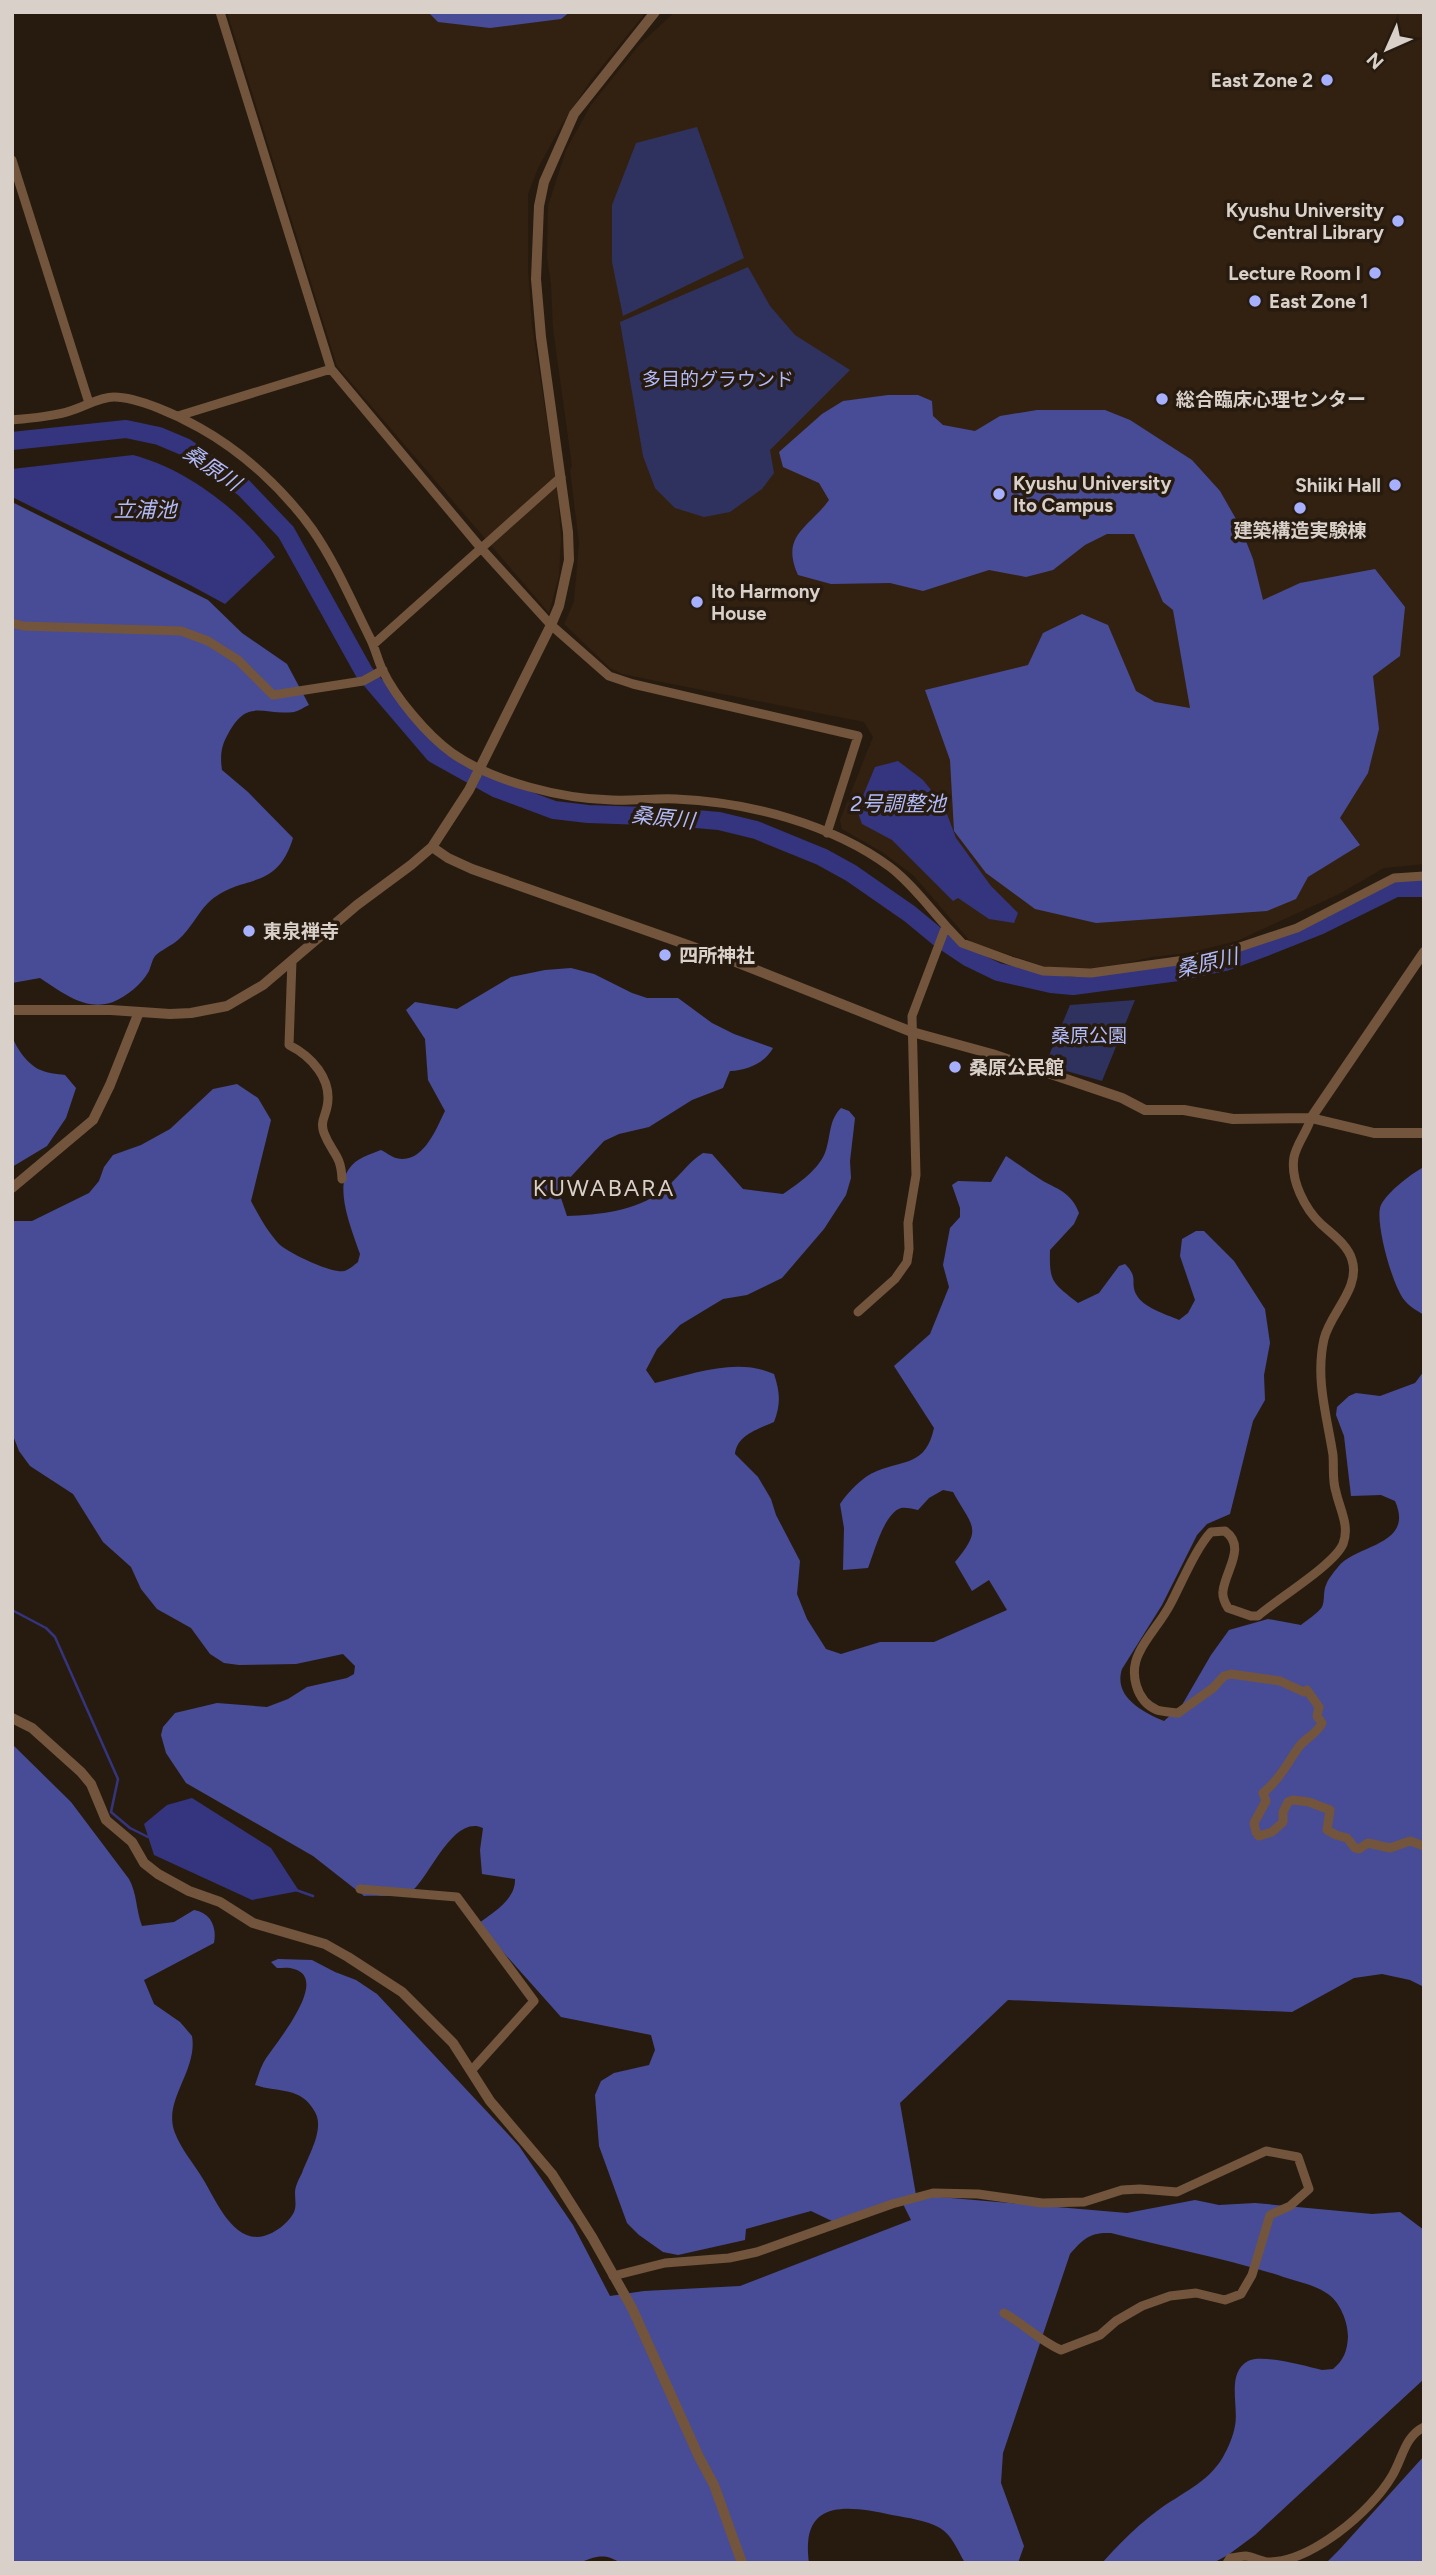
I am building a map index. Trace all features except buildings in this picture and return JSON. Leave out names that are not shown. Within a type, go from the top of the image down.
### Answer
[{"type":"street","points":[[220,12],[331,369],[480,547],[551,625],[591,661],[618,680],[858,736],[827,832]]},
{"type":"street","points":[[12,1010],[191,1013],[227,1006],[263,985],[357,905],[432,847],[480,769],[551,625],[559,606],[569,560],[568,532],[541,337],[536,279],[539,205],[544,182],[574,114],[655,12]]},
{"type":"street","points":[[12,160],[89,403]]},
{"type":"street","points":[[178,416],[331,369]]},
{"type":"street","points":[[12,420],[68,412],[111,397],[134,399],[178,416],[225,442],[296,508],[313,531],[335,568],[383,670],[423,727],[452,753],[480,769],[522,784],[583,798],[676,799],[790,818],[855,845],[891,868],[921,897],[945,929],[962,943],[1011,961],[1043,971],[1091,973],[1185,960],[1228,951],[1297,928],[1394,878],[1424,876]]},
{"type":"street","points":[[373,645],[561,477]]},
{"type":"street","points":[[12,624],[181,631],[208,640],[237,660],[273,695],[363,681],[383,670]]},
{"type":"street","points":[[432,847],[447,858],[472,869],[736,962],[912,1032],[992,1054],[1122,1098],[1145,1110],[1184,1110],[1233,1119],[1311,1118],[1374,1133],[1424,1133]]},
{"type":"street","points":[[858,1312],[895,1279],[907,1262],[908,1223],[916,1175],[912,1016],[945,929]]},
{"type":"street","points":[[1424,952],[1311,1118],[1297,1149],[1293,1171],[1314,1217],[1349,1253],[1354,1270],[1348,1291],[1324,1339],[1320,1384],[1328,1422],[1336,1493],[1346,1525],[1343,1545],[1313,1576],[1258,1616],[1251,1616],[1228,1608],[1224,1600],[1222,1592],[1235,1555],[1235,1544],[1233,1537],[1225,1531],[1220,1529],[1212,1532],[1200,1545],[1163,1619],[1138,1655],[1135,1679],[1138,1692],[1148,1705],[1161,1711],[1178,1713],[1213,1688],[1224,1676],[1231,1674],[1280,1681],[1304,1692],[1307,1690],[1319,1707],[1317,1716],[1322,1723],[1298,1748],[1276,1782],[1263,1793],[1266,1801],[1254,1823],[1256,1834],[1259,1836],[1278,1828],[1283,1822],[1283,1812],[1288,1802],[1303,1801],[1330,1810],[1326,1830],[1347,1838],[1355,1848],[1359,1849],[1368,1843],[1390,1848],[1410,1841],[1424,1846]]},
{"type":"street","points":[[292,960],[289,1045],[306,1054],[320,1070],[328,1104],[321,1122],[324,1134],[341,1164],[342,1179]]},
{"type":"street","points":[[12,1188],[93,1120],[139,1012]]},
{"type":"street","points":[[12,1718],[32,1728],[81,1772],[91,1784],[106,1820],[132,1842],[144,1863],[158,1874],[190,1891],[226,1905],[253,1923],[325,1944],[402,1992],[453,2043],[490,2101],[552,2174],[632,2308],[714,2485],[742,2563]]},
{"type":"street","points":[[360,1889],[457,1897],[534,2001],[471,2071]]},
{"type":"street","points":[[613,2276],[665,2263],[729,2258],[757,2252],[911,2197],[933,2193],[978,2194],[1042,2203],[1084,2202],[1122,2190],[1177,2192],[1266,2151],[1297,2157],[1309,2189],[1290,2206],[1270,2215],[1252,2275],[1241,2294],[1225,2300],[1196,2292],[1170,2296],[1142,2306],[1116,2321],[1100,2335],[1061,2350],[1003,2313]]},
{"type":"street","points":[[1227,2563],[1230,2558],[1247,2556],[1266,2562],[1311,2552],[1356,2519],[1379,2494],[1394,2473],[1407,2442],[1416,2431],[1424,2427]]},
{"type":"shaded area","points":[[227,12],[646,12],[591,80],[561,126],[538,168],[528,194],[528,271],[532,325],[557,487],[561,538],[559,576],[549,613],[337,366]]},
{"type":"shaded area","points":[[428,12],[570,12],[561,19],[490,28],[438,22]]},
{"type":"shaded area","name":"Kyushu University Ito Campus","points":[[675,12],[1424,12],[1424,864],[1384,868],[1339,894],[1237,941],[1187,953],[1093,968],[1066,970],[1043,966],[971,942],[913,875],[882,852],[842,829],[840,820],[873,737],[864,722],[622,674],[610,668],[564,624],[574,602],[579,543],[570,470],[572,466],[553,328],[547,257],[548,206],[566,150],[591,105],[640,44]]},
{"type":"shaded area","points":[[888,395],[918,395],[932,401],[933,416],[943,425],[975,431],[1000,416],[1037,410],[1105,410],[1130,420],[1192,460],[1220,491],[1240,526],[1253,559],[1263,600],[1300,583],[1375,569],[1405,607],[1400,656],[1373,676],[1379,729],[1368,773],[1340,818],[1360,845],[1308,877],[1296,899],[1267,911],[1096,923],[1035,909],[986,873],[954,831],[950,760],[925,690],[1028,665],[1043,633],[1082,614],[1108,625],[1136,691],[1155,702],[1190,708],[1173,610],[1163,602],[1134,534],[1107,534],[1085,545],[1053,570],[1026,577],[989,570],[923,591],[890,583],[831,584],[798,575],[792,550],[795,541],[829,500],[819,483],[783,467],[779,452],[822,414],[843,401]]},
{"type":"shaded area","points":[[12,502],[208,600],[242,633],[287,664],[309,705],[294,712],[249,712],[235,723],[222,751],[222,770],[293,838],[286,856],[267,875],[232,888],[208,903],[182,936],[155,956],[149,971],[138,985],[113,1002],[103,1004],[74,999],[40,978],[12,983]]},
{"type":"shaded area","points":[[571,968],[594,974],[647,998],[678,998],[712,1023],[773,1048],[765,1058],[754,1065],[730,1071],[723,1088],[692,1100],[649,1127],[619,1134],[604,1141],[566,1182],[561,1198],[567,1216],[604,1213],[652,1198],[703,1153],[712,1154],[743,1189],[783,1194],[819,1163],[826,1150],[832,1122],[841,1108],[849,1111],[855,1118],[850,1161],[851,1178],[846,1195],[824,1229],[782,1278],[747,1295],[723,1299],[680,1325],[657,1349],[646,1370],[655,1383],[730,1367],[760,1369],[774,1374],[779,1398],[774,1422],[744,1437],[735,1454],[758,1477],[800,1561],[797,1594],[807,1619],[826,1649],[841,1654],[880,1642],[934,1642],[1007,1610],[989,1580],[972,1591],[955,1562],[969,1542],[972,1528],[953,1492],[943,1490],[929,1498],[918,1510],[901,1508],[895,1511],[885,1525],[868,1568],[843,1570],[844,1528],[840,1504],[866,1477],[913,1459],[926,1449],[934,1428],[894,1366],[930,1334],[949,1287],[943,1265],[950,1228],[960,1217],[960,1208],[952,1185],[958,1181],[991,1182],[1006,1156],[1065,1193],[1079,1213],[1074,1224],[1050,1250],[1050,1269],[1054,1281],[1078,1303],[1099,1293],[1119,1266],[1125,1264],[1132,1273],[1134,1290],[1139,1299],[1155,1310],[1179,1320],[1188,1313],[1195,1300],[1180,1256],[1182,1239],[1196,1231],[1204,1231],[1234,1261],[1265,1309],[1270,1343],[1264,1375],[1265,1400],[1253,1421],[1230,1514],[1207,1524],[1197,1535],[1162,1605],[1122,1669],[1122,1688],[1132,1702],[1147,1713],[1164,1721],[1182,1705],[1229,1630],[1268,1619],[1301,1625],[1322,1607],[1326,1585],[1346,1559],[1391,1536],[1397,1527],[1399,1516],[1395,1501],[1381,1495],[1351,1496],[1344,1436],[1336,1415],[1337,1407],[1356,1393],[1380,1396],[1415,1383],[1424,1371],[1424,1987],[1410,1980],[1382,1974],[1354,1978],[1292,2012],[1008,2000],[900,2103],[916,2195],[1127,2213],[1195,2200],[1219,2205],[1255,2203],[1372,2214],[1400,2212],[1424,2230],[1424,2379],[1255,2535],[1213,2563],[1102,2563],[1142,2523],[1202,2481],[1217,2466],[1227,2450],[1234,2430],[1235,2382],[1241,2366],[1248,2361],[1264,2359],[1322,2370],[1333,2369],[1342,2359],[1347,2347],[1348,2331],[1345,2319],[1332,2298],[1310,2285],[1215,2258],[1104,2233],[1088,2238],[1070,2254],[1003,2453],[1001,2483],[1024,2546],[1018,2563],[965,2563],[948,2535],[935,2525],[858,2509],[843,2509],[830,2511],[819,2517],[812,2527],[808,2542],[809,2563],[620,2563],[600,2557],[580,2563],[12,2563],[12,1744],[71,1802],[129,1879],[142,1926],[174,1922],[194,1910],[205,1914],[212,1922],[214,1943],[144,1980],[154,2004],[180,2022],[192,2036],[190,2061],[173,2109],[175,2133],[220,2208],[243,2233],[253,2237],[264,2236],[284,2225],[293,2214],[296,2185],[317,2134],[318,2119],[303,2098],[289,2092],[255,2085],[265,2060],[297,2013],[306,1985],[304,1975],[292,1968],[277,1968],[271,1962],[278,1959],[312,1960],[356,1980],[377,1994],[519,2146],[573,2225],[610,2296],[644,2291],[740,2286],[911,2220],[900,2198],[834,2222],[811,2211],[746,2229],[745,2240],[678,2255],[663,2252],[639,2235],[627,2223],[599,2146],[595,2095],[601,2081],[614,2073],[649,2065],[655,2050],[651,2035],[561,2017],[478,1924],[507,1900],[512,1893],[515,1879],[482,1874],[480,1850],[483,1828],[472,1826],[462,1830],[408,1893],[396,1896],[364,1896],[313,1856],[186,1783],[166,1753],[161,1735],[163,1727],[175,1713],[217,1703],[267,1707],[288,1699],[307,1687],[347,1678],[354,1674],[355,1666],[343,1654],[296,1664],[239,1665],[224,1663],[210,1654],[191,1628],[157,1609],[141,1589],[131,1567],[103,1542],[73,1494],[30,1466],[19,1451],[12,1433],[12,1221],[32,1221],[89,1193],[113,1155],[141,1145],[170,1129],[213,1089],[237,1084],[258,1098],[271,1120],[251,1201],[260,1218],[278,1243],[290,1252],[330,1269],[346,1270],[358,1262],[360,1254],[344,1199],[343,1188],[349,1169],[359,1159],[381,1150],[396,1158],[414,1156],[433,1136],[445,1111],[428,1080],[425,1039],[406,1010],[415,1002],[457,1009],[511,977]]},
{"type":"shaded area","points":[[12,1034],[18,1049],[34,1066],[65,1075],[76,1088],[66,1118],[47,1146],[12,1167]]},
{"type":"shaded area","points":[[1424,1167],[1424,1315],[1408,1304],[1401,1295],[1391,1271],[1379,1217],[1386,1197]]},
{"type":"shaded area","points":[[1424,2456],[1424,2563],[1326,2563],[1340,2549]]},
{"type":"green space","points":[[697,127],[744,258],[623,316],[612,262],[612,205],[636,143]]},
{"type":"green space","name":"多目的グラウンド","points":[[748,267],[770,306],[795,335],[850,370],[770,450],[774,473],[762,489],[730,512],[704,517],[675,508],[655,488],[643,456],[620,322]]},
{"type":"green space","name":"桑原公園","points":[[1135,1000],[1102,1081],[1045,1065],[1070,1005]]},
{"type":"water","name":"立浦池","points":[[133,455],[173,471],[212,494],[247,524],[275,557],[225,604],[12,497],[12,469]]},
{"type":"water","name":"2号調整池","points":[[898,761],[923,780],[944,806],[956,838],[991,886],[1018,913],[1014,923],[989,919],[958,898],[953,901],[892,840],[862,824],[857,810],[875,767]]},
{"type":"water","points":[[192,1798],[271,1848],[299,1891],[252,1900],[154,1855],[144,1824],[167,1805]]},
{"type":"waterway","name":"桑原川","points":[[12,441],[126,429],[159,436],[185,447],[244,488],[286,532],[364,672],[434,754],[495,788],[554,810],[719,821],[756,830],[822,857],[851,873],[939,938],[969,958],[998,972],[1073,986],[1178,972],[1225,962],[1266,947],[1319,926],[1396,888],[1424,888]]},
{"type":"waterway","points":[[12,1610],[46,1628],[55,1637],[118,1779],[111,1812],[130,1828],[148,1837]]},
{"type":"waterway","points":[[296,1890],[313,1896]]},
{"type":"place","name":"East Zone 2","points":[[1327,80]]},
{"type":"place","name":"Kyushu University Central Library","points":[[1398,221]]},
{"type":"place","name":"Lecture Room I","points":[[1375,273]]},
{"type":"place","name":"East Zone 1","points":[[1255,301]]},
{"type":"place","name":"総合臨床心理センター","points":[[1162,399]]},
{"type":"place","name":"Shiiki Hall","points":[[1395,485]]},
{"type":"place","name":"Kyushu University Ito Campus","points":[[999,494]]},
{"type":"place","name":"建築構造実験棟","points":[[1300,508]]},
{"type":"place","name":"Ito Harmony House","points":[[697,602]]},
{"type":"place","name":"東泉禅寺","points":[[249,931]]},
{"type":"place","name":"四所神社","points":[[665,955]]},
{"type":"place","name":"桑原公民館","points":[[955,1067]]},
{"type":"district","name":"KUWABARA","points":[[604,1188]]}]
